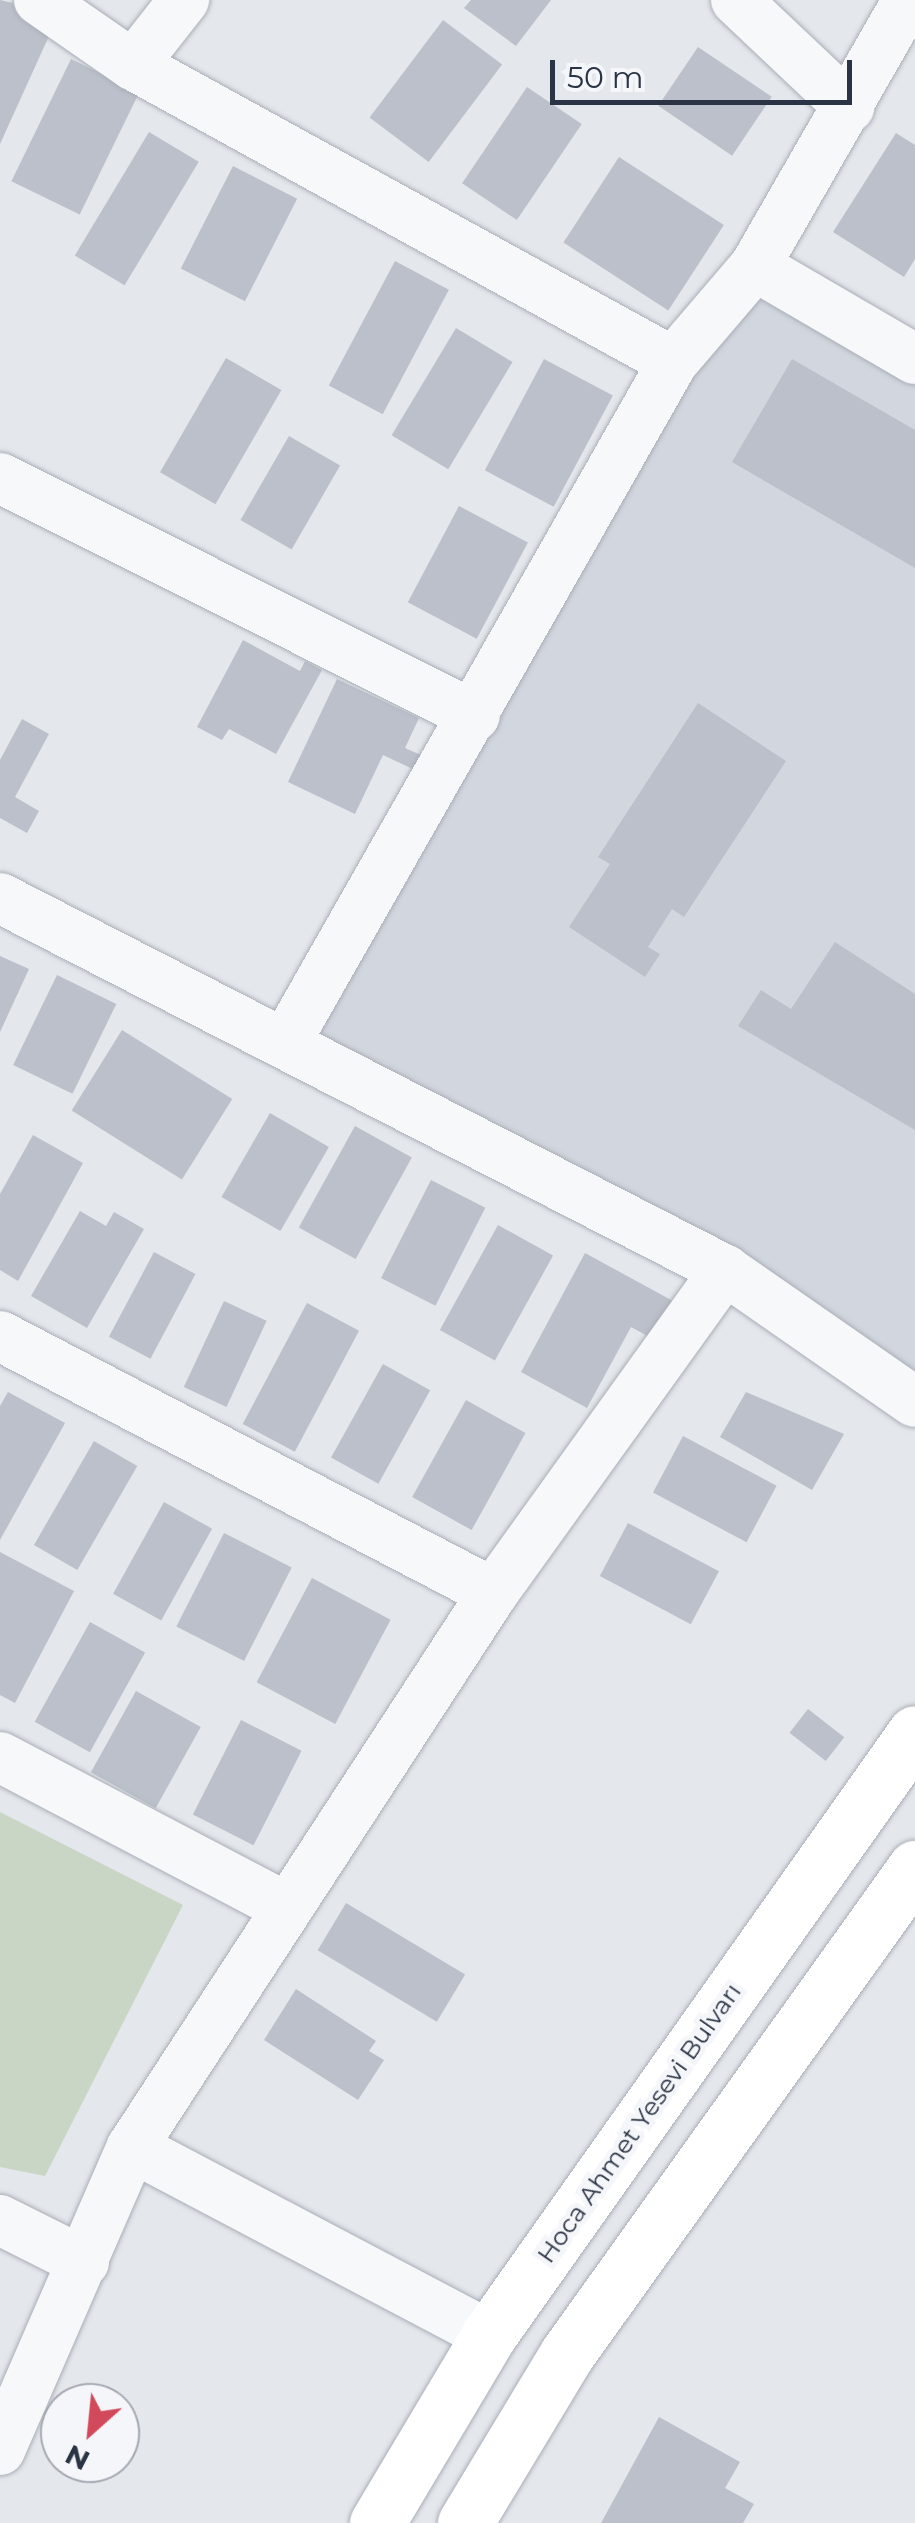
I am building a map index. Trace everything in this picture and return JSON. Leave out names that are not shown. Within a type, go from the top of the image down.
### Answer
[{"type":"main road","name":"Hoca Ahmet Yesevi Bulvarı","points":[[377,2523],[490,2335],[915,1732]]},
{"type":"main road","points":[[465,2523],[567,2354],[915,1868]]},
{"type":"street","points":[[38,0],[133,66],[674,362]]},
{"type":"street","points":[[133,66],[184,0]]},
{"type":"street","points":[[736,0],[849,107]]},
{"type":"street","points":[[287,1040],[674,362],[755,266],[908,0]]},
{"type":"street","points":[[755,266],[915,359]]},
{"type":"street","points":[[0,478],[474,716]]},
{"type":"street","points":[[0,898],[287,1040],[726,1270],[915,1402]]},
{"type":"street","points":[[0,2450],[132,2147],[284,1906],[493,1593],[726,1270]]},
{"type":"street","points":[[0,1336],[493,1593]]},
{"type":"street","points":[[0,1757],[284,1906]]},
{"type":"street","points":[[132,2147],[490,2335]]},
{"type":"street","points":[[0,2220],[84,2262]]},
{"type":"shaded area","points":[[755,266],[915,359],[915,1402],[287,1040]]},
{"type":"green space","points":[[0,1812],[183,1905],[45,2176],[0,2167]]},
{"type":"building","points":[[0,0],[59,14],[0,144]]},
{"type":"building","points":[[471,0],[551,0],[516,46],[464,8]]},
{"type":"building","points":[[443,20],[502,65],[429,162],[370,117]]},
{"type":"building","points":[[698,47],[772,97],[732,156],[658,106]]},
{"type":"building","points":[[71,59],[139,92],[80,215],[11,181]]},
{"type":"building","points":[[527,87],[582,124],[517,220],[462,183]]},
{"type":"building","points":[[149,132],[199,162],[125,285],[75,255]]},
{"type":"building","points":[[896,133],[915,145],[915,259],[904,277],[833,232]]},
{"type":"building","points":[[619,157],[724,225],[668,311],[563,243]]},
{"type":"building","points":[[233,166],[297,199],[245,301],[181,268]]},
{"type":"building","points":[[395,261],[449,290],[383,414],[329,385]]},
{"type":"building","points":[[456,328],[513,362],[448,469],[392,435]]},
{"type":"building","points":[[226,358],[281,390],[215,504],[160,472]]},
{"type":"building","points":[[544,359],[613,396],[554,507],[485,470]]},
{"type":"building","points":[[792,359],[915,430],[915,568],[732,462]]},
{"type":"building","points":[[289,436],[340,466],[292,550],[241,520]]},
{"type":"building","points":[[459,506],[528,543],[477,639],[408,602]]},
{"type":"building","points":[[243,640],[300,671],[305,661],[322,670],[276,754],[229,729],[222,740],[197,727]]},
{"type":"building","points":[[337,679],[419,718],[405,748],[423,756],[417,771],[383,755],[355,814],[288,782]]},
{"type":"building","points":[[698,703],[786,761],[684,917],[672,909],[648,947],[660,954],[645,977],[569,927],[610,864],[598,857]]},
{"type":"building","points":[[22,719],[49,734],[15,797],[39,811],[27,833],[0,818],[0,760]]},
{"type":"building","points":[[835,942],[915,994],[915,1130],[738,1026],[761,990],[791,1009]]},
{"type":"building","points":[[0,956],[29,969],[0,1032]]},
{"type":"building","points":[[57,975],[116,1004],[72,1094],[13,1065]]},
{"type":"building","points":[[122,1030],[232,1099],[182,1179],[72,1111]]},
{"type":"building","points":[[270,1113],[329,1147],[280,1231],[222,1197]]},
{"type":"building","points":[[355,1126],[412,1158],[356,1259],[299,1227]]},
{"type":"building","points":[[33,1135],[83,1163],[18,1281],[0,1270],[0,1194]]},
{"type":"building","points":[[431,1180],[485,1208],[435,1306],[381,1278]]},
{"type":"building","points":[[80,1211],[106,1226],[114,1212],[144,1229],[87,1328],[31,1296]]},
{"type":"building","points":[[498,1225],[553,1256],[495,1360],[440,1330]]},
{"type":"building","points":[[154,1252],[195,1274],[150,1359],[109,1337]]},
{"type":"building","points":[[585,1253],[673,1301],[653,1339],[631,1327],[587,1408],[521,1372]]},
{"type":"building","points":[[224,1301],[267,1321],[226,1407],[184,1387]]},
{"type":"building","points":[[307,1303],[359,1331],[295,1452],[243,1424]]},
{"type":"building","points":[[383,1364],[430,1390],[378,1484],[331,1458]]},
{"type":"building","points":[[8,1392],[65,1423],[0,1540],[0,1406]]},
{"type":"building","points":[[746,1392],[844,1434],[812,1490],[720,1437]]},
{"type":"building","points":[[466,1400],[525,1433],[472,1530],[412,1497]]},
{"type":"building","points":[[683,1436],[777,1486],[747,1542],[653,1493]]},
{"type":"building","points":[[94,1441],[137,1466],[77,1570],[34,1545]]},
{"type":"building","points":[[164,1502],[212,1529],[161,1620],[113,1594]]},
{"type":"building","points":[[628,1523],[719,1571],[691,1624],[600,1576]]},
{"type":"building","points":[[224,1533],[292,1568],[244,1661],[176,1627]]},
{"type":"building","points":[[0,1552],[74,1591],[15,1703],[0,1695]]},
{"type":"building","points":[[312,1578],[391,1620],[335,1724],[257,1682]]},
{"type":"building","points":[[90,1622],[145,1653],[90,1752],[35,1722]]},
{"type":"building","points":[[136,1691],[201,1727],[156,1808],[91,1772]]},
{"type":"building","points":[[808,1709],[844,1737],[826,1761],[790,1733]]},
{"type":"building","points":[[241,1720],[302,1751],[253,1845],[193,1814]]},
{"type":"building","points":[[346,1903],[465,1975],[437,2022],[318,1950]]},
{"type":"building","points":[[296,1989],[376,2041],[369,2051],[384,2060],[358,2100],[264,2040]]},
{"type":"building","points":[[659,2417],[740,2462],[725,2488],[754,2504],[743,2523],[601,2523]]}]
